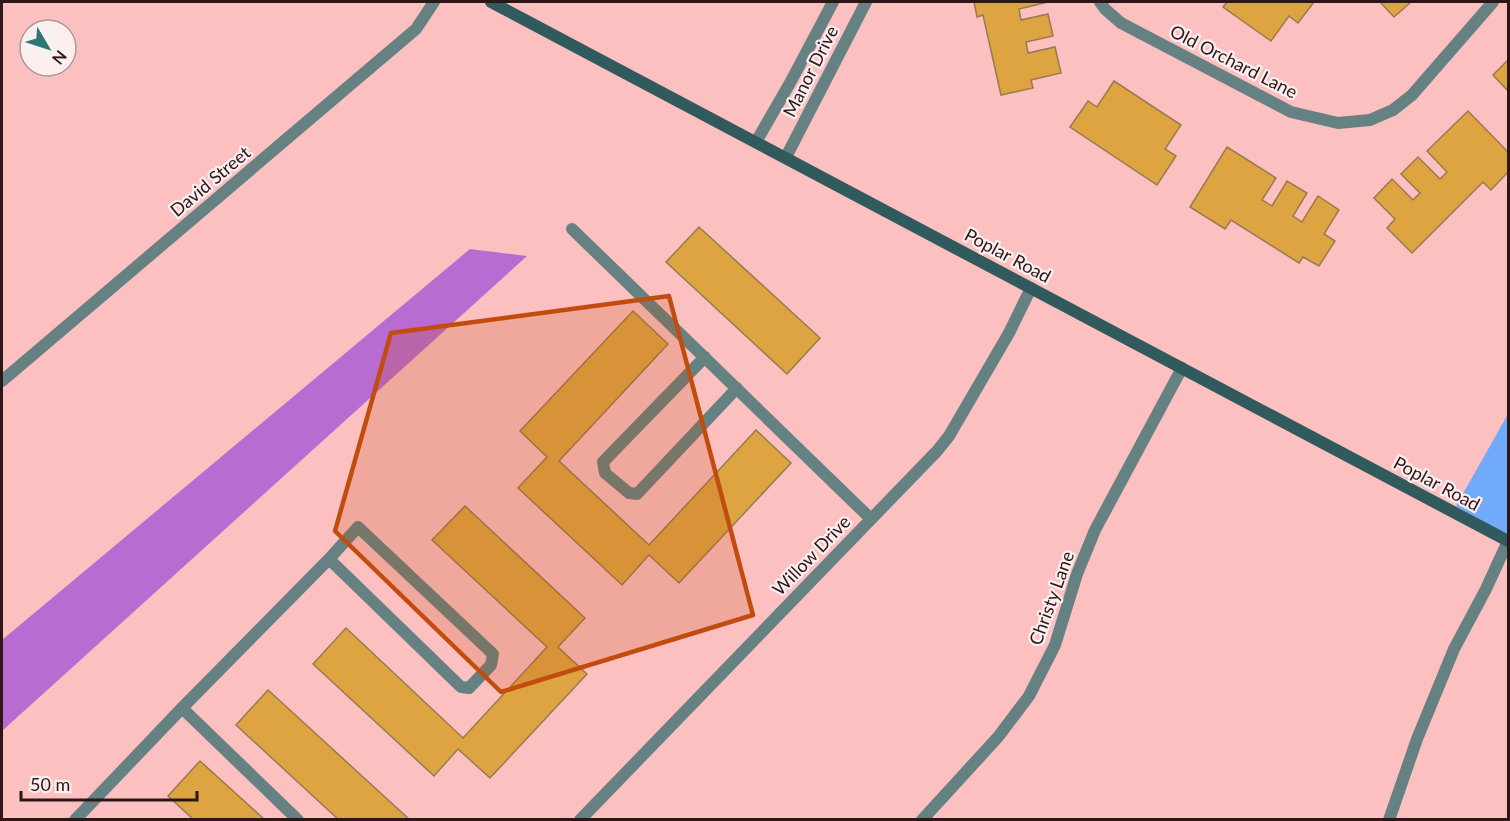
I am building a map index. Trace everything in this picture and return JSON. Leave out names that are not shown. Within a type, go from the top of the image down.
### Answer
[{"type":"street","name":"David Street","points":[[2,381],[416,29],[434,2]]},
{"type":"street","name":"Poplar Road","points":[[491,2],[1508,541]]},
{"type":"street","name":"Manor Drive","points":[[756,142],[833,2]]},
{"type":"street","name":"Manor Drive","points":[[786,157],[866,2]]},
{"type":"street","name":"Old Orchard Lane","points":[[1100,2],[1121,23],[1266,100],[1291,112],[1338,123],[1370,120],[1393,110],[1412,95],[1493,2]]},
{"type":"street","points":[[572,229],[871,519]]},
{"type":"street","name":"Willow Drive","points":[[580,819],[937,452],[950,436],[1009,333],[1031,288]]},
{"type":"street","points":[[705,357],[603,462],[605,473],[628,493],[637,494],[736,388]]},
{"type":"street","name":"Christy Lane","points":[[922,819],[998,737],[1029,696],[1055,645],[1077,574],[1095,530],[1182,368]]},
{"type":"street","points":[[75,819],[329,560],[358,527],[493,654],[491,665],[470,688],[460,687],[329,560]]},
{"type":"street","points":[[1389,819],[1417,739],[1454,649],[1508,541]]},
{"type":"street","points":[[182,708],[298,819]]},
{"type":"highlighted area","points":[[669,296],[753,615],[501,692],[335,531],[391,333]]},
{"type":"shaded area","points":[[470,249],[527,256],[2,731],[2,640]]},
{"type":"water","points":[[1508,414],[1508,537],[1456,506]]},
{"type":"building","points":[[974,2],[1048,2],[1019,9],[1021,20],[1048,14],[1053,36],[1026,42],[1028,53],[1055,47],[1061,73],[1031,80],[1033,88],[1001,95],[983,15],[977,17]]},
{"type":"building","points":[[1227,2],[1314,2],[1298,23],[1289,16],[1271,41],[1223,7]]},
{"type":"building","points":[[1380,2],[1411,2],[1394,17]]},
{"type":"building","points":[[1508,60],[1508,91],[1493,75]]},
{"type":"building","points":[[1114,81],[1181,125],[1165,149],[1176,156],[1157,185],[1070,127],[1088,101],[1097,107]]},
{"type":"building","points":[[1468,111],[1508,152],[1508,172],[1491,190],[1483,182],[1412,253],[1387,228],[1395,219],[1374,198],[1392,179],[1413,200],[1420,193],[1401,174],[1418,157],[1440,179],[1447,172],[1427,151]]},
{"type":"building","points":[[1227,147],[1276,178],[1262,200],[1272,206],[1287,181],[1307,193],[1293,216],[1302,222],[1318,196],[1339,210],[1324,234],[1335,241],[1319,266],[1303,257],[1299,263],[1231,220],[1225,229],[1190,207]]},
{"type":"building","points":[[699,227],[820,338],[787,374],[666,262]]},
{"type":"building","points":[[633,311],[668,344],[559,461],[649,545],[756,430],[791,463],[679,583],[649,555],[622,585],[518,488],[547,457],[520,431]]},
{"type":"building","points":[[465,506],[585,618],[558,647],[587,674],[490,778],[458,749],[434,776],[313,664],[346,628],[463,738],[547,647],[432,540]]},
{"type":"building","points":[[268,690],[410,820],[339,820],[236,725]]},
{"type":"building","points":[[200,761],[265,820],[194,820],[168,796]]}]
